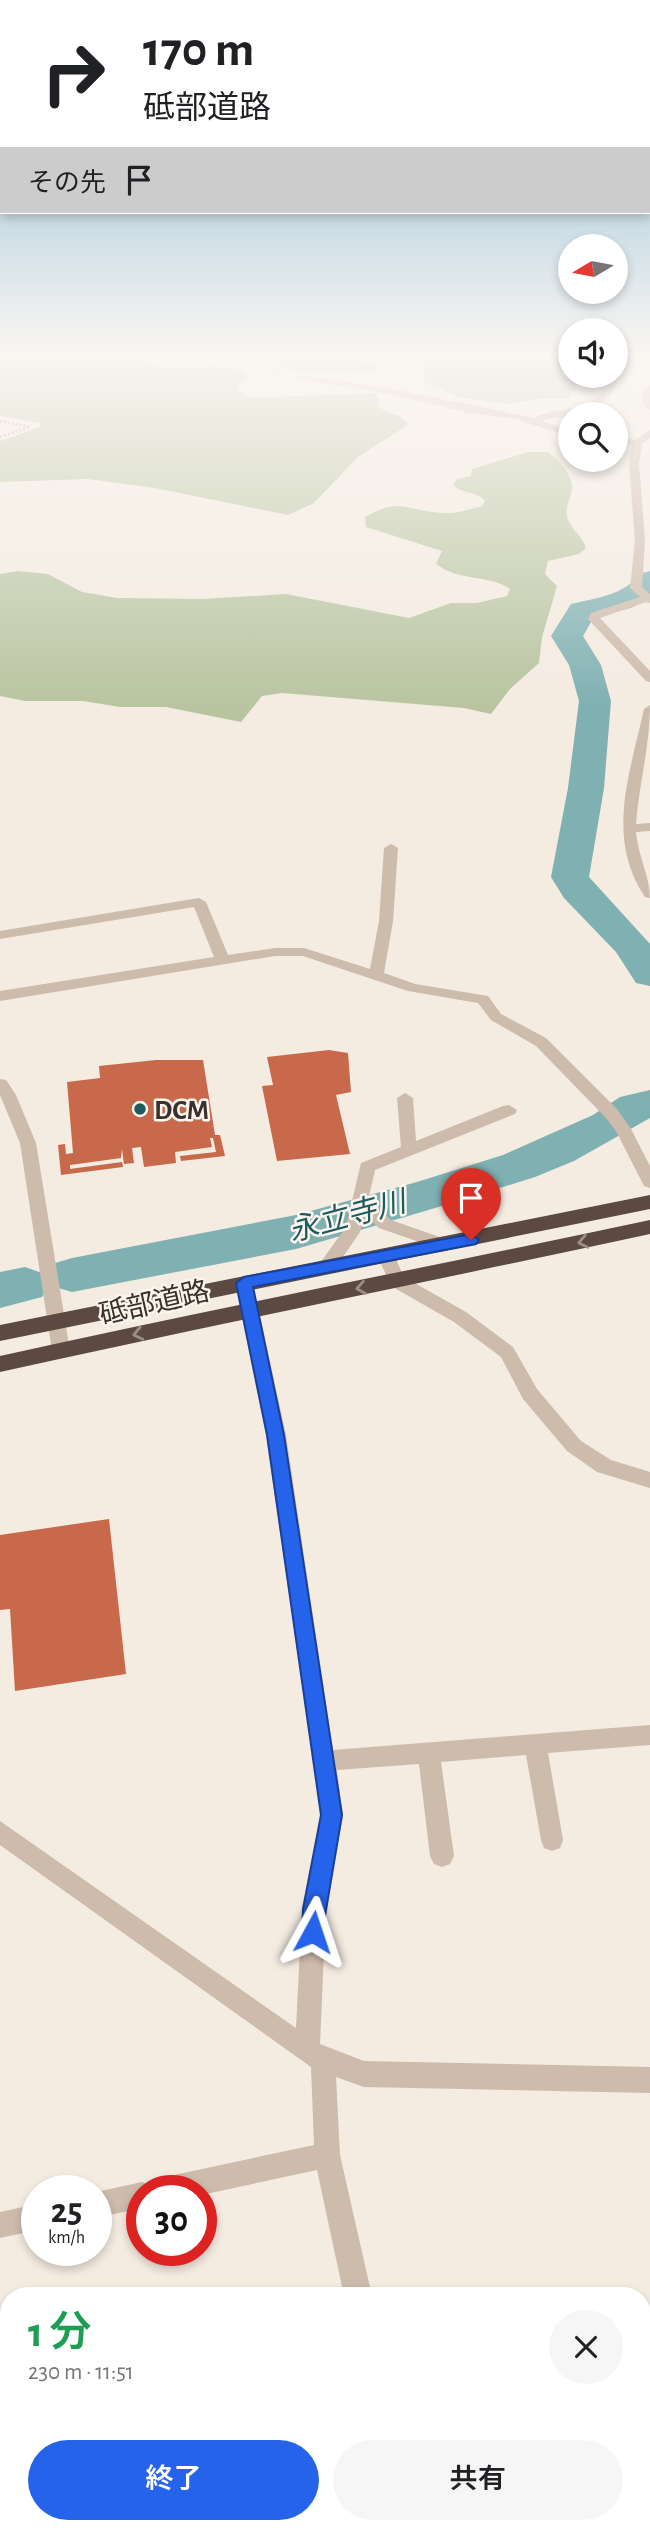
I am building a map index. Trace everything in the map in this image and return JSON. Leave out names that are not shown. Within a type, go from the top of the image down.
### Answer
[{"type":"highway","name":"砥部道路","points":[[0,1333],[650,1202]]},
{"type":"highway","name":"砥部道路","points":[[0,1364],[251,1308],[397,1281],[650,1227]]},
{"type":"street","points":[[635,473],[645,596],[595,615],[594,618],[650,678]]},
{"type":"street","points":[[648,887],[635,873],[630,855],[629,829],[644,774],[650,709]]},
{"type":"street","points":[[629,829],[650,827]]},
{"type":"street","points":[[376,974],[386,921],[391,848]]},
{"type":"street","points":[[0,935],[199,902],[223,961]]},
{"type":"street","points":[[0,996],[275,952],[304,952],[413,988],[483,999],[496,1017],[541,1042],[611,1113],[623,1129],[650,1182]]},
{"type":"street","points":[[0,1084],[8,1095],[28,1143],[61,1352]]},
{"type":"street","points":[[405,1098],[409,1150]]},
{"type":"street","points":[[326,1268],[354,1228],[368,1167],[509,1110]]},
{"type":"street","points":[[360,1202],[386,1224],[445,1245]]},
{"type":"street","points":[[387,1257],[397,1281],[460,1317],[507,1352],[530,1394],[574,1446],[604,1466],[650,1480]]},
{"type":"street","points":[[244,1283],[276,1435],[332,1815],[314,1909],[315,2056],[327,2155],[356,2287]]},
{"type":"street","points":[[324,1761],[650,1735]]},
{"type":"street","points":[[535,1744],[552,1840]]},
{"type":"street","points":[[429,1753],[442,1856]]},
{"type":"street","points":[[0,1832],[315,2056],[364,2074],[650,2080]]},
{"type":"street","points":[[217,2179],[327,2155]]},
{"type":"street","points":[[0,2225],[21,2220]]},
{"type":"green space","points":[[0,473],[342,473],[314,503],[288,515],[155,488],[88,479],[0,482]]},
{"type":"green space","points":[[471,473],[567,473],[572,483],[567,507],[568,520],[586,548],[579,554],[548,561],[545,574],[557,586],[542,637],[539,663],[510,689],[491,714],[464,708],[282,693],[262,696],[241,722],[166,707],[120,707],[83,701],[25,701],[0,696],[0,574],[17,571],[48,574],[82,592],[117,598],[202,599],[286,594],[409,618],[451,603],[477,603],[507,596],[510,589],[501,584],[445,570],[436,564],[442,551],[366,527],[365,517],[387,507],[449,513],[482,506],[485,501],[481,498],[453,485],[457,479],[471,476]]},
{"type":"building","points":[[329,1050],[348,1053],[351,1092],[336,1095],[350,1154],[277,1161],[262,1086],[273,1085],[267,1057]]},
{"type":"building","name":"DCM","points":[[156,1060],[203,1060],[215,1135],[220,1135],[225,1156],[181,1161],[180,1156],[216,1152],[213,1138],[210,1138],[212,1147],[175,1152],[176,1163],[144,1167],[141,1147],[132,1148],[134,1163],[124,1164],[122,1149],[121,1158],[70,1165],[70,1169],[122,1162],[123,1167],[61,1175],[58,1145],[65,1144],[66,1154],[73,1153],[67,1082],[100,1078],[99,1066]]},
{"type":"building","points":[[109,1519],[126,1674],[15,1691],[10,1609],[0,1610],[0,1535]]},
{"type":"waterway","name":"永立寺川","points":[[650,580],[649,587],[620,602],[582,611],[567,636],[585,665],[595,701],[586,788],[570,877],[577,890],[631,945],[650,974]]},
{"type":"waterway","name":"永立寺川","points":[[72,1275],[296,1232],[426,1195],[519,1166],[608,1125],[635,1107],[650,1104]]},
{"type":"waterway","name":"永立寺川","points":[[0,1290],[25,1285]]},
{"type":"place","name":"DCM","points":[[140,1109]]},
{"type":"route","points":[[313,1932],[314,1909],[332,1815],[276,1435],[244,1283],[471,1240]]}]
